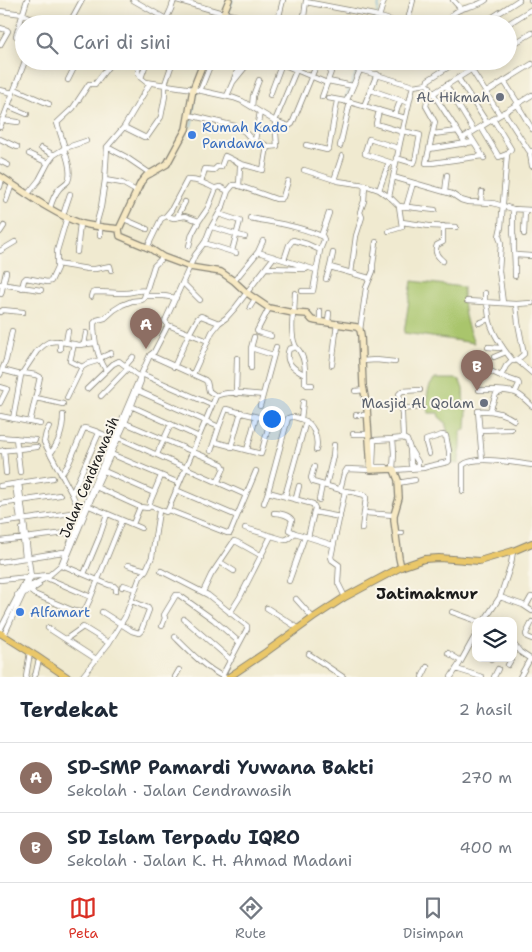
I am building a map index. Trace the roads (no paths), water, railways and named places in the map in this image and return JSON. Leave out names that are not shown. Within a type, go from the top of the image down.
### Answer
[{"type":"main road","points":[[226,677],[345,597],[401,566],[420,560],[439,558],[480,560],[513,551],[532,543]]},
{"type":"main road","points":[[1,633],[67,677]]},
{"type":"street","points":[[0,11],[23,14],[27,0]]},
{"type":"street","points":[[133,0],[155,15]]},
{"type":"street","points":[[168,15],[176,0],[231,15]]},
{"type":"street","points":[[226,14],[229,0]]},
{"type":"street","points":[[279,15],[283,0]]},
{"type":"street","points":[[377,15],[384,0]]},
{"type":"street","points":[[409,15],[413,0]]},
{"type":"street","points":[[453,0],[461,9]]},
{"type":"street","points":[[452,15],[461,9],[480,4],[486,0]]},
{"type":"street","points":[[495,15],[519,0]]},
{"type":"street","points":[[74,15],[80,1]]},
{"type":"street","points":[[304,15],[306,1],[372,15]]},
{"type":"street","points":[[517,18],[532,9]]},
{"type":"street","points":[[0,28],[8,31],[0,45]]},
{"type":"street","points":[[517,42],[532,33]]},
{"type":"street","points":[[485,93],[532,64]]},
{"type":"street","points":[[0,127],[22,70]]},
{"type":"street","points":[[68,80],[73,70]]},
{"type":"street","points":[[50,208],[55,194],[68,178],[69,169],[68,159],[57,123],[73,108],[89,84],[95,84],[106,70]]},
{"type":"street","points":[[138,70],[141,78],[150,83],[228,96],[242,101],[275,121],[289,126],[315,70]]},
{"type":"street","points":[[141,78],[144,70]]},
{"type":"street","points":[[124,127],[147,137],[161,117],[165,84],[170,70]]},
{"type":"street","points":[[202,70],[192,116],[186,129],[167,164],[144,179],[136,191],[118,229],[120,236],[163,257],[190,267],[221,272],[269,308],[307,314],[312,320],[357,327],[360,330]]},
{"type":"street","points":[[197,90],[207,70]]},
{"type":"street","points":[[228,96],[238,70]]},
{"type":"street","points":[[233,82],[243,70]]},
{"type":"street","points":[[270,95],[279,70]]},
{"type":"street","points":[[192,116],[235,126],[255,140],[266,145],[277,146],[275,121],[296,70],[328,82],[351,86]]},
{"type":"street","points":[[322,97],[332,70]]},
{"type":"street","points":[[340,146],[351,86],[358,70]]},
{"type":"street","points":[[365,70],[413,86],[428,86],[466,144]]},
{"type":"street","points":[[444,70],[428,80],[426,106],[435,120],[426,163],[483,157],[469,134]]},
{"type":"street","points":[[434,93],[470,70]]},
{"type":"street","points":[[473,70],[485,93],[530,152],[532,166]]},
{"type":"street","points":[[364,106],[377,74]]},
{"type":"street","points":[[458,78],[487,123]]},
{"type":"street","points":[[252,107],[253,96],[260,80]]},
{"type":"street","points":[[504,81],[532,129]]},
{"type":"street","points":[[100,236],[98,226],[105,180],[107,147],[124,127],[150,83]]},
{"type":"street","points":[[446,85],[474,131]]},
{"type":"street","points":[[389,197],[398,148],[413,86]]},
{"type":"street","points":[[0,90],[14,91],[48,104]]},
{"type":"street","points":[[371,90],[409,103]]},
{"type":"street","points":[[463,138],[530,96],[532,102]]},
{"type":"street","points":[[328,98],[405,118]]},
{"type":"street","points":[[395,115],[400,100]]},
{"type":"street","points":[[306,145],[326,150],[329,148],[337,101]]},
{"type":"street","points":[[8,106],[27,114]]},
{"type":"street","points":[[379,110],[376,124],[420,135],[415,161],[413,163],[389,162],[365,154],[368,139],[398,148]]},
{"type":"street","points":[[255,140],[260,112]]},
{"type":"street","points":[[480,127],[499,157],[507,154],[511,149],[493,119]]},
{"type":"street","points":[[2,120],[18,122]]},
{"type":"street","points":[[433,134],[458,131]]},
{"type":"street","points":[[0,139],[17,147]]},
{"type":"street","points":[[27,195],[54,156],[65,148],[86,141]]},
{"type":"street","points":[[429,149],[473,142]]},
{"type":"street","points":[[201,182],[205,169],[214,170],[221,167],[225,156],[241,164],[263,170],[266,145]]},
{"type":"street","points":[[107,147],[151,174]]},
{"type":"street","points":[[41,148],[54,156]]},
{"type":"street","points":[[29,154],[48,163]]},
{"type":"street","points":[[503,303],[499,271],[501,243],[499,236],[502,227],[507,154]]},
{"type":"street","points":[[334,180],[342,156]]},
{"type":"street","points":[[0,161],[8,165]]},
{"type":"street","points":[[379,190],[389,162]]},
{"type":"street","points":[[239,186],[241,164]]},
{"type":"street","points":[[304,170],[334,180],[365,185],[379,190],[399,206],[435,210]]},
{"type":"street","points":[[445,192],[447,175]]},
{"type":"street","points":[[0,188],[1,177],[37,201],[80,223],[118,229]]},
{"type":"street","points":[[393,177],[452,194],[465,201],[493,203],[513,209],[532,210]]},
{"type":"street","points":[[105,180],[122,183],[136,191]]},
{"type":"street","points":[[147,248],[161,219],[166,216],[188,180],[201,182],[216,189],[220,187],[228,191]]},
{"type":"street","points":[[91,297],[92,293],[95,292],[123,293],[139,290],[176,298],[195,255],[204,243],[223,206],[228,191],[233,186],[239,186],[281,199],[288,180]]},
{"type":"street","points":[[406,207],[413,183]]},
{"type":"street","points":[[6,202],[12,184]]},
{"type":"street","points":[[351,273],[356,236],[362,217],[360,212],[364,201],[365,185]]},
{"type":"street","points":[[189,246],[192,234],[208,208],[216,189]]},
{"type":"street","points":[[481,202],[482,192]]},
{"type":"street","points":[[22,288],[26,278],[47,282],[51,281],[54,276],[57,268],[57,251],[70,194]]},
{"type":"street","points":[[177,217],[185,202]]},
{"type":"street","points":[[389,230],[402,227],[399,206]]},
{"type":"street","points":[[513,209],[515,276]]},
{"type":"street","points":[[524,234],[525,210]]},
{"type":"street","points":[[320,236],[329,213]]},
{"type":"street","points":[[204,243],[234,252],[239,220],[219,214]]},
{"type":"street","points":[[166,216],[172,218],[185,216],[199,221]]},
{"type":"street","points":[[250,218],[291,226],[324,237],[313,291],[302,291]]},
{"type":"street","points":[[124,219],[147,229]]},
{"type":"street","points":[[402,222],[456,227]]},
{"type":"street","points":[[77,252],[80,223]]},
{"type":"street","points":[[0,232],[4,226]]},
{"type":"street","points":[[443,226],[443,242],[437,245],[436,253],[443,261]]},
{"type":"street","points":[[212,227],[245,237]]},
{"type":"street","points":[[284,260],[289,245],[293,240],[320,250]]},
{"type":"street","points":[[234,282],[258,252],[263,241]]},
{"type":"street","points":[[0,251],[16,242]]},
{"type":"street","points":[[371,470],[362,376],[360,330],[366,288],[373,270],[376,242]]},
{"type":"street","points":[[258,252],[316,270]]},
{"type":"street","points":[[326,279],[333,252]]},
{"type":"street","points":[[515,255],[532,256]]},
{"type":"street","points":[[106,370],[95,344],[94,323],[105,318],[122,304],[142,300],[154,266],[163,257]]},
{"type":"street","points":[[193,374],[211,335],[219,323],[230,314],[274,257]]},
{"type":"street","points":[[57,264],[88,269],[110,266],[111,270]]},
{"type":"street","points":[[330,267],[369,278]]},
{"type":"street","points":[[267,268],[311,269]]},
{"type":"street","points":[[1,294],[6,272]]},
{"type":"street","points":[[183,283],[200,300]]},
{"type":"street","points":[[2,284],[41,290]]},
{"type":"street","points":[[295,293],[292,326],[296,347],[300,350],[304,362],[306,384],[312,385]]},
{"type":"street","points":[[485,293],[489,320],[502,346],[514,360],[531,371]]},
{"type":"street","name":"Jalan Cendrawasih","points":[[87,505],[152,354],[168,325],[165,321],[176,298]]},
{"type":"street","points":[[250,307],[255,298]]},
{"type":"street","points":[[467,301],[532,303]]},
{"type":"street","points":[[501,376],[504,369],[524,354],[516,304]]},
{"type":"street","points":[[269,308],[257,331],[271,336]]},
{"type":"street","points":[[0,312],[8,310],[23,312]]},
{"type":"street","points":[[320,311],[320,322]]},
{"type":"street","points":[[328,313],[328,322]]},
{"type":"street","points":[[174,367],[189,334],[200,316],[219,323]]},
{"type":"street","points":[[479,323],[489,320]]},
{"type":"street","points":[[332,365],[338,324]]},
{"type":"street","points":[[168,325],[208,341]]},
{"type":"street","points":[[12,331],[6,360],[1,373],[36,375],[40,377],[30,422]]},
{"type":"street","points":[[60,350],[68,331]]},
{"type":"street","points":[[84,344],[86,334]]},
{"type":"street","points":[[211,335],[217,337]]},
{"type":"street","points":[[251,368],[251,348],[254,337]]},
{"type":"street","points":[[13,418],[22,374],[38,351],[49,342],[95,344]]},
{"type":"street","points":[[74,344],[70,361],[82,367]]},
{"type":"street","points":[[488,347],[500,348],[502,346]]},
{"type":"street","points":[[260,406],[276,347]]},
{"type":"street","points":[[296,347],[289,349],[288,358],[293,368],[305,375]]},
{"type":"street","points":[[251,348],[273,355]]},
{"type":"street","points":[[494,357],[506,352]]},
{"type":"street","points":[[67,398],[82,367],[111,353]]},
{"type":"street","points":[[152,354],[174,367],[205,380],[209,391],[216,396]]},
{"type":"street","points":[[0,357],[6,360]]},
{"type":"street","points":[[101,396],[127,367],[133,357]]},
{"type":"street","points":[[236,394],[237,358]]},
{"type":"street","points":[[477,359],[486,369],[518,382],[519,384],[515,392]]},
{"type":"street","points":[[87,389],[106,370],[119,361],[142,377],[212,405]]},
{"type":"street","points":[[362,361],[394,362]]},
{"type":"street","points":[[0,387],[7,390],[0,403]]},
{"type":"street","points":[[136,390],[219,427]]},
{"type":"street","name":"Jalan Cendrawasih","points":[[62,565],[74,532],[104,471],[116,438],[125,423],[136,390]]},
{"type":"street","points":[[356,391],[364,390]]},
{"type":"street","points":[[403,438],[399,394],[400,392],[420,390]]},
{"type":"street","points":[[479,390],[515,392],[532,406]]},
{"type":"street","points":[[490,411],[496,394],[505,391]]},
{"type":"street","points":[[168,511],[216,396],[222,394],[263,395]]},
{"type":"street","points":[[36,398],[63,404]]},
{"type":"street","points":[[285,496],[304,420],[303,402]]},
{"type":"street","points":[[131,406],[199,437]]},
{"type":"street","points":[[401,409],[422,407]]},
{"type":"street","points":[[212,451],[219,427],[226,409],[269,420],[270,422],[260,454],[215,442]]},
{"type":"street","points":[[482,460],[478,411],[506,414],[514,420]]},
{"type":"street","points":[[231,446],[241,412]]},
{"type":"street","points":[[50,454],[63,429],[63,415]]},
{"type":"street","points":[[356,415],[367,415]]},
{"type":"street","points":[[0,416],[40,424]]},
{"type":"street","points":[[247,450],[256,417]]},
{"type":"street","points":[[264,503],[288,418],[294,417],[309,422],[317,437],[318,444],[316,450]]},
{"type":"street","points":[[125,423],[223,465],[224,468],[218,482]]},
{"type":"street","points":[[157,454],[171,424]]},
{"type":"street","points":[[49,427],[44,442],[82,515]]},
{"type":"street","points":[[61,475],[68,466],[84,428],[87,428],[157,454],[246,495]]},
{"type":"street","points":[[480,430],[511,429]]},
{"type":"street","points":[[72,494],[100,433]]},
{"type":"street","points":[[353,434],[368,434]]},
{"type":"street","points":[[340,490],[346,470],[424,468],[446,463],[449,457],[447,438],[444,435],[426,440],[430,454]]},
{"type":"street","points":[[0,437],[35,440]]},
{"type":"street","points":[[16,438],[20,472]]},
{"type":"street","points":[[393,469],[374,466],[373,441],[375,439],[403,438],[407,440],[410,449]]},
{"type":"street","points":[[393,439],[393,469],[398,483],[399,498],[394,515],[399,533],[399,558],[401,566]]},
{"type":"street","points":[[319,500],[333,456],[334,445]]},
{"type":"street","points":[[6,473],[2,451],[37,447]]},
{"type":"street","points":[[111,454],[179,483]]},
{"type":"street","points":[[463,491],[464,464],[482,460],[494,460],[532,465]]},
{"type":"street","points":[[314,467],[311,481],[340,490],[366,495],[362,529]]},
{"type":"street","points":[[104,471],[154,493]]},
{"type":"street","points":[[96,487],[140,507],[148,508],[150,506],[168,511],[229,533],[234,526],[256,471]]},
{"type":"street","points":[[150,506],[161,476]]},
{"type":"street","points":[[0,486],[53,478]]},
{"type":"street","points":[[398,483],[415,480]]},
{"type":"street","points":[[1,633],[29,577],[17,483]]},
{"type":"street","points":[[296,498],[299,486]]},
{"type":"street","points":[[176,490],[237,516]]},
{"type":"street","points":[[345,597],[338,583],[340,567],[331,559],[346,491]]},
{"type":"street","points":[[268,492],[296,498],[315,505],[307,536],[290,581]]},
{"type":"street","points":[[0,504],[60,495]]},
{"type":"street","points":[[87,505],[141,528]]},
{"type":"street","points":[[133,524],[140,507]]},
{"type":"street","points":[[82,677],[109,644],[122,624],[140,577],[146,570],[152,557],[159,511]]},
{"type":"street","points":[[168,511],[212,529]]},
{"type":"street","points":[[314,512],[340,517]]},
{"type":"street","points":[[0,523],[71,513]]},
{"type":"street","points":[[274,513],[291,518],[290,530],[295,533],[333,545]]},
{"type":"street","points":[[364,513],[394,515]]},
{"type":"street","points":[[84,574],[107,514]]},
{"type":"street","name":"Jalan Cendrawasih","points":[[24,590],[49,577],[62,565],[82,515]]},
{"type":"street","points":[[24,590],[78,612],[85,610],[92,598],[122,520]]},
{"type":"street","points":[[245,528],[287,540],[295,533]]},
{"type":"street","points":[[0,541],[74,532]]},
{"type":"street","points":[[230,613],[271,536]]},
{"type":"street","points":[[203,592],[234,541],[262,556]]},
{"type":"street","points":[[488,617],[500,598],[511,564],[513,551]]},
{"type":"street","points":[[0,562],[63,552]]},
{"type":"street","points":[[220,562],[234,571]]},
{"type":"street","points":[[62,565],[114,586],[116,591]]},
{"type":"street","points":[[128,565],[146,570]]},
{"type":"street","points":[[160,571],[203,592],[245,624],[247,628],[231,660],[226,677],[201,662],[175,636]]},
{"type":"street","points":[[24,590],[29,577]]},
{"type":"street","points":[[0,580],[49,577],[92,598]]},
{"type":"street","points":[[162,626],[166,610],[176,595],[179,594],[214,620],[239,642]]},
{"type":"street","points":[[526,606],[532,597]]},
{"type":"street","points":[[500,598],[526,606],[532,611]]},
{"type":"street","points":[[296,599],[313,618]]},
{"type":"street","points":[[102,612],[132,632],[139,633],[142,630],[149,610],[132,601]]},
{"type":"street","points":[[268,608],[298,628]]},
{"type":"street","points":[[452,612],[472,619]]},
{"type":"street","points":[[184,619],[231,660]]},
{"type":"street","points":[[532,622],[526,634],[527,637],[532,639]]},
{"type":"street","points":[[66,639],[83,626],[109,644]]},
{"type":"street","points":[[48,628],[96,660]]},
{"type":"street","points":[[451,677],[472,644]]},
{"type":"street","points":[[517,648],[531,659],[520,677]]},
{"type":"street","points":[[26,677],[30,652]]},
{"type":"street","points":[[448,653],[461,661]]},
{"type":"street","points":[[309,654],[343,677]]},
{"type":"street","points":[[37,676],[37,665],[40,659]]},
{"type":"street","points":[[422,677],[427,667]]},
{"type":"street","points":[[456,669],[482,677]]},
{"type":"street","points":[[494,677],[498,669]]},
{"type":"street","points":[[175,677],[179,670]]},
{"type":"waterway","points":[[228,11],[233,0]]},
{"type":"waterway","points":[[377,13],[380,0]]},
{"type":"waterway","points":[[197,89],[204,70]]},
{"type":"waterway","points":[[345,99],[357,70]]},
{"type":"waterway","points":[[193,113],[196,93]]},
{"type":"waterway","points":[[191,126],[193,117]]},
{"type":"place","name":"AL Hikmah","points":[[500,97]]},
{"type":"place","name":"Rumah Kado Pandawa","points":[[192,135]]},
{"type":"place","name":"SD-SMP Pamardi Yuwana Bakti","points":[[146,349]]},
{"type":"place","name":"SD Islam Terpadu IQRO","points":[[477,391]]},
{"type":"place","name":"Masjid Al Qolam","points":[[484,403]]},
{"type":"place","name":"Alfamart","points":[[20,612]]},
{"type":"district","name":"Jatimakmur","points":[[427,593]]}]
